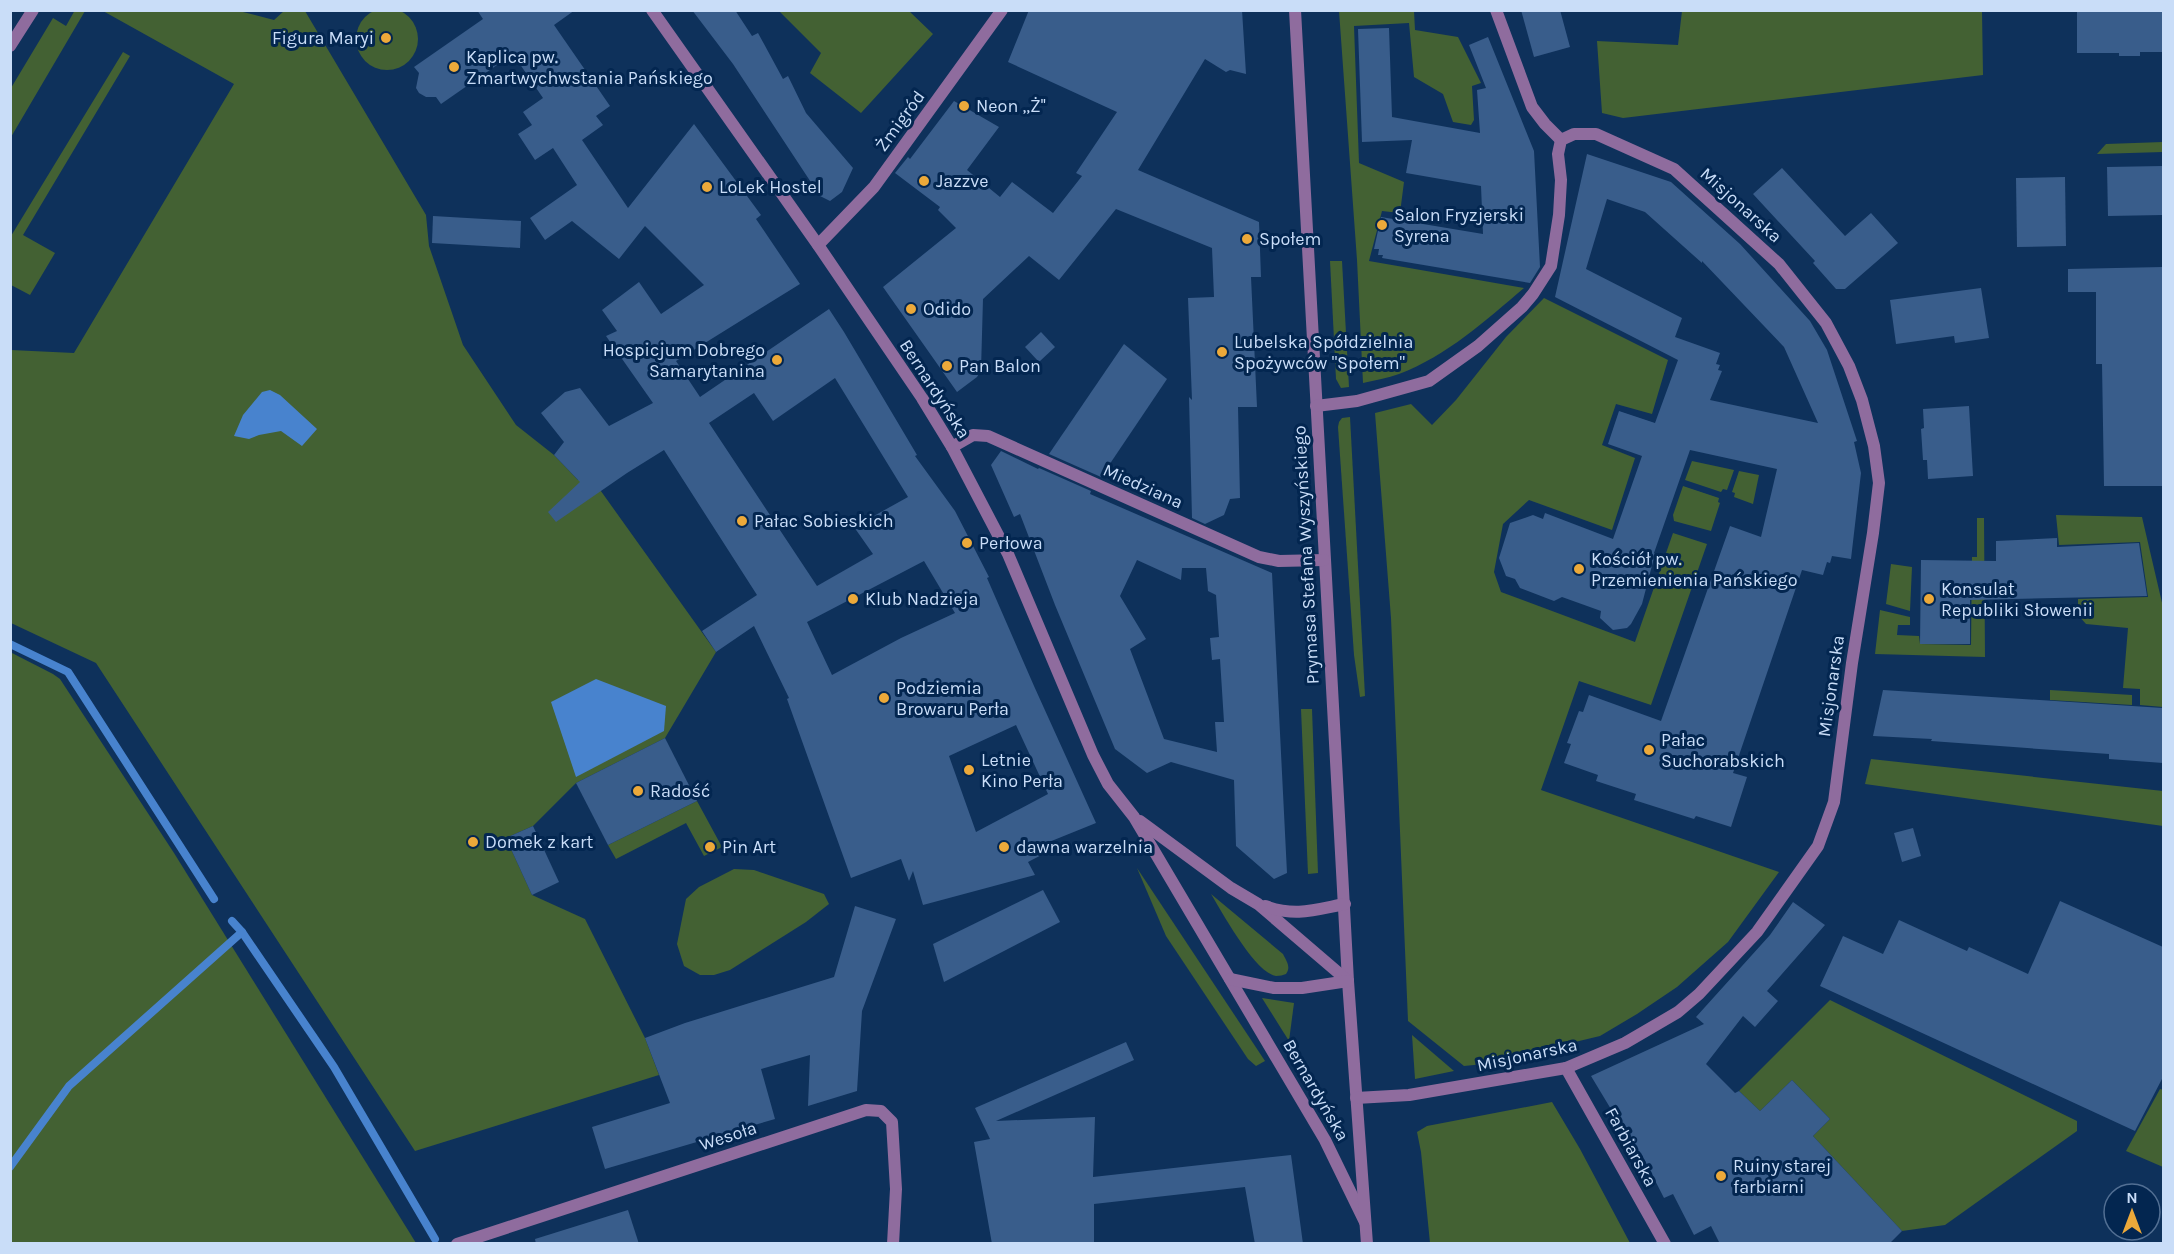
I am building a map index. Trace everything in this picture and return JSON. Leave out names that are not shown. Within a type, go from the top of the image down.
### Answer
[{"type":"street","points":[[10,46],[16,27],[33,10]]},
{"type":"street","name":"Bernardyńska","points":[[652,10],[818,244],[922,398],[952,447],[1008,554],[1093,755],[1108,784],[1134,816],[1325,1140],[1365,1222]]},
{"type":"street","name":"Żmigród","points":[[818,244],[874,187],[1002,10]]},
{"type":"street","name":"Prymasa Stefana Wyszyńskiego","points":[[1295,10],[1348,981],[1367,1244]]},
{"type":"street","points":[[1316,406],[1357,401],[1429,381],[1478,346],[1522,307],[1551,266],[1559,215],[1561,180],[1558,154],[1561,140],[1532,107],[1496,10]]},
{"type":"street","name":"Misjonarska","points":[[1356,1098],[1409,1095],[1566,1068],[1625,1043],[1678,1012],[1699,994],[1756,932],[1818,846],[1834,802],[1852,663],[1874,532],[1879,483],[1871,434],[1862,400],[1849,366],[1826,322],[1779,264],[1674,169],[1596,135],[1574,134],[1561,140]]},
{"type":"street","name":"Miedziana","points":[[952,447],[973,435],[988,436],[1258,557],[1279,561],[1324,560]]},
{"type":"street","name":"Bernardyńska","points":[[1134,816],[1231,888],[1258,904],[1348,981]]},
{"type":"street","name":"Bernardyńska","points":[[1258,904],[1282,912],[1300,913],[1345,904]]},
{"type":"street","points":[[1230,979],[1274,988],[1302,988],[1348,981]]},
{"type":"street","name":"Farbiarska","points":[[1566,1068],[1665,1244]]},
{"type":"street","name":"Wesoła","points":[[457,1244],[866,1110],[881,1111],[892,1122],[896,1189],[893,1244]]},
{"type":"green space","points":[[381,8],[393,8],[409,17],[416,27],[418,39],[416,51],[409,61],[393,70],[381,70],[370,65],[361,56],[356,45],[356,33],[361,22],[370,13]]},
{"type":"green space","points":[[75,10],[85,11],[11,137],[11,88],[53,18],[66,26]]},
{"type":"green space","points":[[103,11],[239,11],[274,20],[284,11],[305,11],[426,215],[429,246],[463,345],[516,425],[554,455],[578,480],[588,473],[716,652],[665,738],[576,783],[533,826],[506,838],[532,895],[585,919],[645,1038],[659,1075],[415,1151],[96,663],[11,623],[11,350],[74,353],[234,84]]},
{"type":"green space","points":[[779,11],[909,11],[933,34],[861,113],[810,73],[821,53]]},
{"type":"green space","points":[[1339,11],[1414,11],[1415,30],[1458,37],[1481,83],[1472,86],[1474,120],[1471,125],[1453,122],[1443,94],[1414,77],[1409,23],[1354,26],[1359,163],[1404,182],[1400,213],[1382,211],[1369,261],[1524,288],[1450,347],[1399,374],[1363,383],[1357,260]]},
{"type":"green space","points":[[1682,11],[1982,11],[1983,75],[1623,118],[1602,113],[1597,41],[1678,45]]},
{"type":"green space","points":[[123,52],[130,56],[23,235],[55,253],[30,295],[11,285],[11,236]]},
{"type":"green space","points":[[2163,142],[2163,152],[2097,154],[2106,144]]},
{"type":"green space","points":[[1330,261],[1342,261],[1349,387],[1341,388],[1336,379]]},
{"type":"green space","points":[[1544,298],[1668,360],[1652,414],[1616,404],[1602,445],[1635,458],[1612,530],[1529,500],[1503,524],[1494,572],[1501,592],[1635,642],[1673,533],[1707,544],[1651,705],[1579,681],[1541,790],[1779,872],[1728,942],[1677,987],[1637,1014],[1600,1036],[1484,1064],[1464,1066],[1408,1021],[1391,618],[1375,413],[1411,404],[1432,425],[1456,400],[1506,337]]},
{"type":"green space","points":[[1350,417],[1365,696],[1360,697],[1354,655],[1338,427],[1342,418]]},
{"type":"green space","points":[[1692,461],[1734,470],[1727,490],[1723,489],[1721,492],[1685,480]]},
{"type":"green space","points":[[1739,471],[1759,475],[1753,504],[1734,497],[1735,493],[1732,492]]},
{"type":"green space","points":[[1683,486],[1719,498],[1720,503],[1711,531],[1674,521],[1673,515]]},
{"type":"green space","points":[[2056,515],[2142,517],[2163,607],[2163,707],[2140,705],[2140,689],[2123,688],[2128,628],[2086,624],[2078,615],[2078,599],[2148,597],[2140,542],[2059,545]]},
{"type":"green space","points":[[1977,518],[1984,518],[1985,657],[1875,654],[1880,610],[1910,617],[1910,625],[1898,625],[1897,635],[1919,636],[1920,644],[1971,645],[1972,557],[1977,557]]},
{"type":"green space","points":[[1891,564],[1912,567],[1910,611],[1886,604]]},
{"type":"green space","points":[[10,652],[60,679],[174,853],[416,1243],[11,1243]]},
{"type":"green space","points":[[2050,690],[2132,695],[2132,705],[2050,700]]},
{"type":"green space","points":[[1301,709],[1312,709],[1318,873],[1308,874]]},
{"type":"green space","points":[[1871,759],[2163,791],[2163,826],[1865,784]]},
{"type":"green space","points":[[697,801],[722,847],[704,856],[686,823],[616,859],[608,845]]},
{"type":"green space","points":[[1137,868],[1265,1061],[1256,1066],[1248,1059],[1166,936]]},
{"type":"green space","points":[[734,869],[754,870],[824,894],[829,904],[806,922],[730,970],[714,975],[700,975],[684,966],[677,944],[686,899],[699,887]]},
{"type":"green space","points":[[1211,894],[1283,954],[1288,967],[1286,974],[1276,976],[1259,964],[1240,941]]},
{"type":"green space","points":[[1262,998],[1294,1003],[1289,1041]]},
{"type":"green space","points":[[1830,1000],[2077,1121],[2077,1131],[1945,1225],[1902,1231],[1813,1136],[1830,1119],[1792,1080],[1760,1111],[1739,1091]]},
{"type":"green space","points":[[1412,1035],[1454,1071],[1415,1079]]},
{"type":"green space","points":[[2160,1089],[2164,1090],[2163,1167],[2126,1151]]},
{"type":"green space","points":[[1552,1102],[1630,1243],[1430,1243],[1417,1132],[1427,1126]]},
{"type":"water","points":[[270,390],[280,395],[317,429],[302,446],[281,431],[249,439],[234,436],[243,415],[262,392]]},
{"type":"water","points":[[596,679],[666,706],[664,731],[576,777],[551,702]]},
{"type":"building","points":[[477,10],[575,10],[554,25],[610,106],[596,116],[603,125],[582,140],[628,208],[694,124],[761,215],[756,219],[800,284],[676,361],[700,397],[829,309],[844,332],[917,455],[915,456],[955,511],[989,577],[987,578],[1096,823],[1049,842],[1053,849],[1028,862],[1035,875],[923,905],[913,871],[909,881],[901,859],[851,878],[787,699],[789,698],[754,626],[716,652],[702,631],[757,595],[664,450],[556,522],[548,512],[580,482],[554,455],[564,442],[541,413],[565,392],[580,388],[609,426],[653,403],[606,336],[617,331],[602,310],[639,282],[661,314],[704,285],[645,226],[619,259],[572,221],[545,240],[530,218],[577,185],[553,148],[535,160],[518,134],[532,125],[523,112],[543,98],[513,54],[441,104],[436,97],[426,97],[419,93],[416,88],[419,73],[414,67],[483,19]],"holes":[[[835,378],[908,497],[854,527],[873,554],[817,586],[709,423],[754,393],[773,421]],[[924,561],[955,613],[901,638],[832,675],[807,622]],[[1016,725],[1048,794],[976,832],[949,756]]]},
{"type":"building","points":[[692,10],[735,10],[752,36],[758,33],[783,79],[788,76],[806,113],[853,168],[842,192],[830,201],[820,196],[733,64]]},
{"type":"building","points":[[1029,10],[1242,10],[1246,74],[1230,70],[1226,72],[1205,59],[1138,170],[1259,222],[1261,277],[1251,277],[1257,407],[1238,407],[1240,498],[1230,499],[1224,515],[1205,524],[1192,518],[1189,397],[1192,400],[1188,298],[1214,297],[1212,248],[1116,209],[1059,280],[1029,256],[983,299],[981,370],[977,377],[957,392],[883,287],[956,228],[938,210],[940,207],[895,173],[908,157],[910,159],[954,101],[999,127],[967,170],[1000,197],[1012,182],[1053,213],[1082,176],[1076,173],[1117,112],[1008,62]]},
{"type":"building","points":[[1521,10],[1560,10],[1570,47],[1534,57]]},
{"type":"building","points":[[2077,10],[2163,10],[2163,52],[2140,52],[2140,56],[2119,56],[2119,53],[2077,53]]},
{"type":"building","points":[[1389,28],[1392,117],[1480,133],[1477,90],[1486,88],[1469,45],[1488,37],[1534,151],[1540,267],[1530,283],[1382,258],[1383,255],[1378,255],[1379,249],[1374,249],[1381,217],[1483,234],[1481,186],[1406,173],[1412,140],[1362,142],[1358,29]]},
{"type":"building","points":[[1587,154],[1671,182],[1740,244],[1810,321],[1827,350],[1857,441],[1854,442],[1861,473],[1851,559],[1832,556],[1830,563],[1827,562],[1823,575],[1802,570],[1733,773],[1747,777],[1731,827],[1696,816],[1694,819],[1634,800],[1636,794],[1596,781],[1598,775],[1564,763],[1571,744],[1567,743],[1579,711],[1583,712],[1589,695],[1661,721],[1730,526],[1761,537],[1777,469],[1690,450],[1654,553],[1642,604],[1627,628],[1613,630],[1600,618],[1601,611],[1562,597],[1554,601],[1520,588],[1515,579],[1506,576],[1499,558],[1510,523],[1533,515],[1543,519],[1545,513],[1613,539],[1642,456],[1608,444],[1619,411],[1655,423],[1678,360],[1555,297]],"holes":[[[1607,199],[1645,212],[1702,263],[1702,261],[1784,347],[1818,423],[1710,400],[1722,371],[1718,370],[1720,365],[1716,364],[1720,353],[1675,337],[1682,318],[1586,269]]]},
{"type":"building","points":[[2163,166],[2163,215],[2108,216],[2107,167]]},
{"type":"building","points":[[1782,168],[1845,236],[1871,213],[1898,243],[1845,289],[1836,289],[1813,263],[1815,261],[1753,194]]},
{"type":"building","points":[[2065,177],[2066,246],[2017,247],[2016,178]]},
{"type":"building","points":[[433,216],[521,221],[520,248],[432,243]]},
{"type":"building","points":[[2163,267],[2163,486],[2104,486],[2102,364],[2096,364],[2096,292],[2068,292],[2068,269]]},
{"type":"building","points":[[1981,288],[1989,338],[1955,343],[1954,336],[1896,344],[1890,300]]},
{"type":"building","points":[[1041,332],[1055,347],[1039,362],[1025,347]]},
{"type":"building","points":[[1124,344],[1167,379],[1101,477],[1049,454]]},
{"type":"building","points":[[1969,406],[1973,476],[1928,479],[1927,460],[1923,460],[1921,429],[1924,428],[1923,409]]},
{"type":"building","points":[[1001,451],[1091,491],[1090,494],[1272,573],[1287,873],[1274,879],[1236,846],[1234,780],[1171,762],[1147,773],[1115,749],[1020,514],[1014,517],[991,465]],"holes":[[[1137,560],[1181,580],[1182,568],[1206,568],[1208,591],[1216,595],[1219,637],[1210,638],[1212,660],[1220,659],[1224,722],[1215,722],[1217,752],[1164,739],[1130,649],[1146,639],[1120,596]]]},
{"type":"building","points":[[2057,538],[2057,547],[2139,543],[2147,596],[1970,600],[1970,644],[1920,644],[1921,560],[1996,561],[1996,541]]},
{"type":"building","points":[[1883,690],[2163,708],[2163,763],[2109,759],[2109,754],[1873,736]]},
{"type":"building","points":[[665,738],[697,801],[608,845],[576,783]]},
{"type":"building","points":[[533,826],[559,882],[532,895],[506,838]]},
{"type":"building","points":[[1913,828],[1921,856],[1902,862],[1894,833]]},
{"type":"building","points":[[1043,890],[1060,922],[944,982],[933,944]]},
{"type":"building","points":[[2060,901],[2163,947],[2163,1077],[2135,1131],[1820,986],[1843,936],[1883,954],[1899,920],[1967,951],[1969,947],[2028,974]]},
{"type":"building","points":[[1793,902],[1825,925],[1767,991],[1778,1001],[1755,1027],[1743,1016],[1706,1064],[1735,1093],[1739,1091],[1760,1111],[1792,1080],[1830,1119],[1813,1136],[1902,1231],[1889,1244],[1720,1244],[1711,1226],[1694,1235],[1673,1194],[1664,1198],[1641,1153],[1638,1154],[1591,1076],[1704,1024],[1696,1017],[1770,935]]},
{"type":"building","points":[[855,906],[896,919],[862,1011],[857,1091],[808,1106],[810,1055],[761,1069],[775,1119],[605,1169],[592,1127],[670,1103],[645,1038],[685,1023],[834,977]]},
{"type":"building","points":[[1126,1042],[1134,1060],[996,1121],[1095,1117],[1093,1177],[1291,1155],[1303,1244],[1255,1244],[1245,1187],[1094,1204],[1094,1244],[992,1244],[974,1142],[990,1139],[975,1108]]},
{"type":"building","points":[[628,1210],[639,1244],[536,1244],[535,1239]]},
{"type":"waterway","points":[[10,644],[68,672],[214,899]]},
{"type":"waterway","points":[[232,921],[242,932],[334,1067],[435,1239]]},
{"type":"waterway","points":[[10,1167],[69,1086],[242,932]]},
{"type":"place","name":"Figura Maryi","points":[[386,38]]},
{"type":"place","name":"Kaplica pw. Zmartwychwstania Pańskiego","points":[[454,67]]},
{"type":"place","name":"Neon ,,Ż''","points":[[964,106]]},
{"type":"place","name":"Jazzve","points":[[924,181]]},
{"type":"place","name":"LoLek Hostel","points":[[707,187]]},
{"type":"place","name":"Salon Fryzjerski Syrena","points":[[1382,225]]},
{"type":"place","name":"Społem","points":[[1247,239]]},
{"type":"place","name":"Odido","points":[[911,309]]},
{"type":"place","name":"Lubelska Spółdzielnia Spożywców \"Społem\"","points":[[1222,352]]},
{"type":"place","name":"Hospicjum Dobrego Samarytanina","points":[[777,360]]},
{"type":"place","name":"Pan Balon","points":[[947,366]]},
{"type":"place","name":"Pałac Sobieskich","points":[[742,521]]},
{"type":"place","name":"Perłowa","points":[[967,543]]},
{"type":"place","name":"Kościół pw. Przemienienia Pańskiego","points":[[1579,569]]},
{"type":"place","name":"Klub Nadzieja","points":[[853,599]]},
{"type":"place","name":"Konsulat Republiki Słowenii","points":[[1929,599]]},
{"type":"place","name":"Podziemia Browaru Perła","points":[[884,698]]},
{"type":"place","name":"Pałac Suchorabskich","points":[[1649,750]]},
{"type":"place","name":"Letnie Kino Perła","points":[[969,770]]},
{"type":"place","name":"Radość","points":[[638,791]]},
{"type":"place","name":"Domek z kart","points":[[473,842]]},
{"type":"place","name":"Pin Art","points":[[710,847]]},
{"type":"place","name":"dawna warzelnia","points":[[1004,847]]},
{"type":"place","name":"Ruiny starej farbiarni","points":[[1721,1176]]}]
